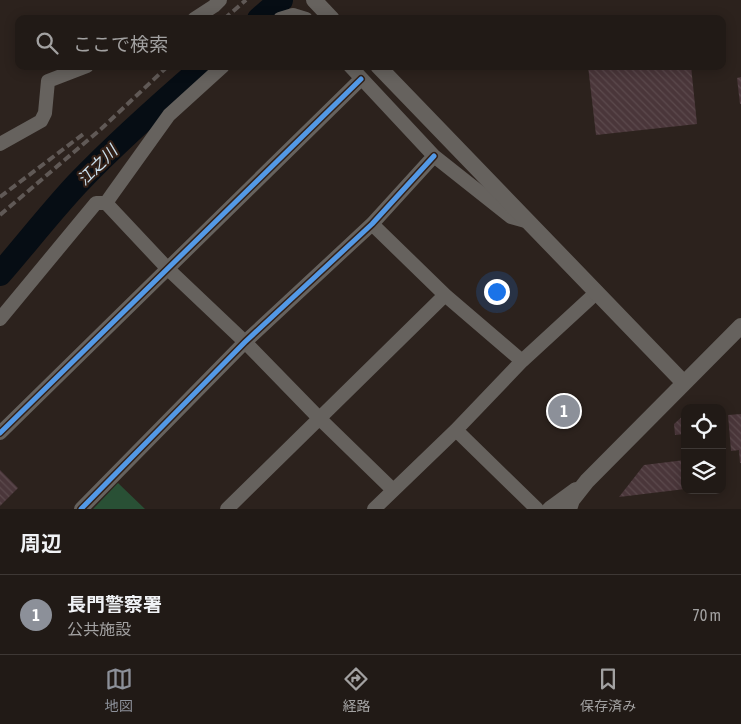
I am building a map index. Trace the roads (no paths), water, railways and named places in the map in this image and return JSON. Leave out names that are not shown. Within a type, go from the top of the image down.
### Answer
[{"type":"street","points":[[200,15],[220,0]]},
{"type":"street","points":[[314,0],[328,15]]},
{"type":"street","points":[[0,144],[41,122],[45,113],[48,81],[77,70]]},
{"type":"street","points":[[106,203],[168,115],[219,70]]},
{"type":"street","points":[[353,70],[434,156],[511,217],[530,222]]},
{"type":"street","points":[[382,70],[684,383]]},
{"type":"street","points":[[0,433],[361,79]]},
{"type":"street","points":[[81,509],[245,342],[372,224],[434,156]]},
{"type":"street","points":[[0,319],[96,203],[106,203],[168,269],[245,342],[393,490]]},
{"type":"street","points":[[372,224],[445,295],[522,361]]},
{"type":"street","points":[[374,509],[456,430],[522,361],[597,292]]},
{"type":"street","points":[[227,509],[445,295]]},
{"type":"street","points":[[569,509],[572,500],[587,481],[741,326]]},
{"type":"street","points":[[456,430],[536,509]]},
{"type":"street","points":[[550,509],[587,481]]},
{"type":"waterway","name":"江之川","points":[[264,15],[281,0]]},
{"type":"waterway","name":"江之川","points":[[0,274],[57,206],[92,168],[139,123],[199,70]]},
{"type":"railway","points":[[229,15],[246,0]]},
{"type":"railway","points":[[0,215],[101,129],[164,70]]},
{"type":"railway","points":[[0,197],[86,132]]},
{"type":"place","name":"長門警察署","points":[[564,411]]}]
